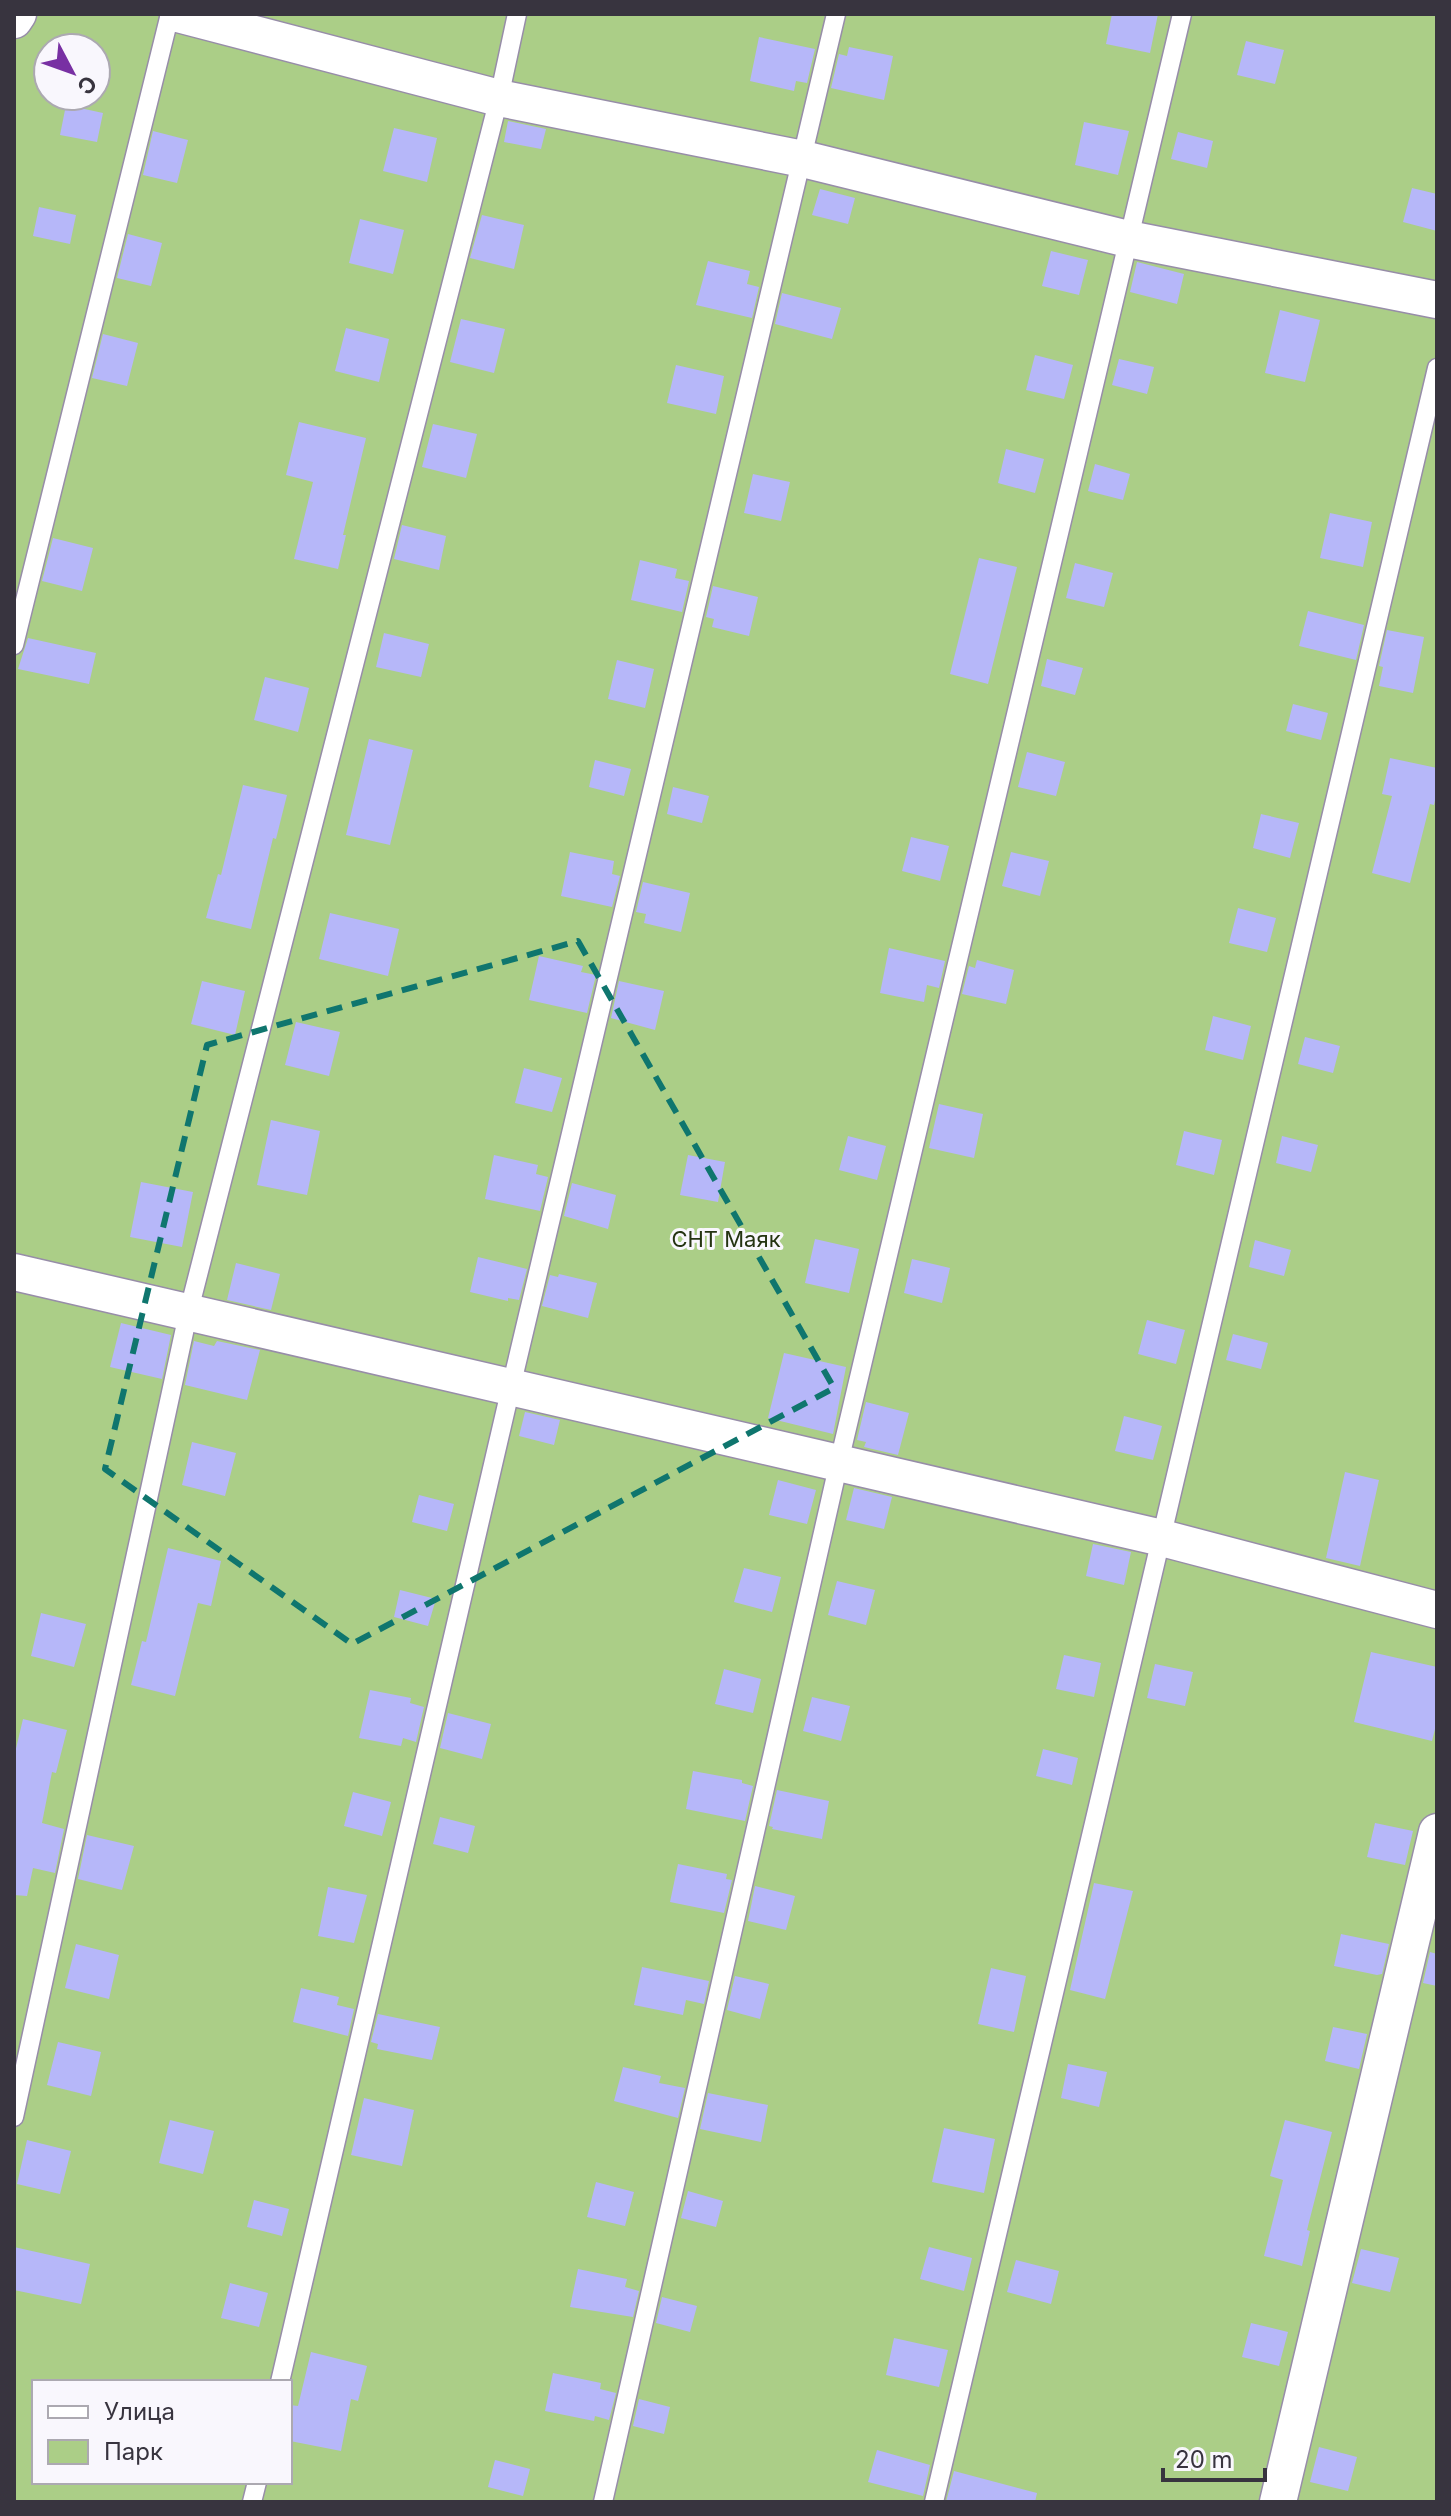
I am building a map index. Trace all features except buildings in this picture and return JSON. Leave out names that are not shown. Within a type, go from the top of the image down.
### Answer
[{"type":"street","points":[[14,20],[18,14]]},
{"type":"street","points":[[178,14],[499,98],[803,159],[1128,239],[1437,300]]},
{"type":"street","points":[[14,1272],[1162,1538],[1437,1610]]},
{"type":"street","points":[[1278,2502],[1437,1832]]},
{"type":"lane","points":[[14,645],[170,14]]},
{"type":"lane","points":[[14,2117],[188,1314],[499,98],[517,14]]},
{"type":"lane","points":[[280,2380],[511,1387],[836,14]]},
{"type":"lane","points":[[603,2502],[839,1462],[1182,14]]},
{"type":"lane","points":[[934,2502],[1437,368]]},
{"type":"highlighted area","points":[[578,941],[834,1388],[352,1644],[105,1469],[207,1045]]},
{"type":"green space","name":"СНТ Маяк","points":[[14,14],[1437,14],[1437,2502],[14,2502]]}]
